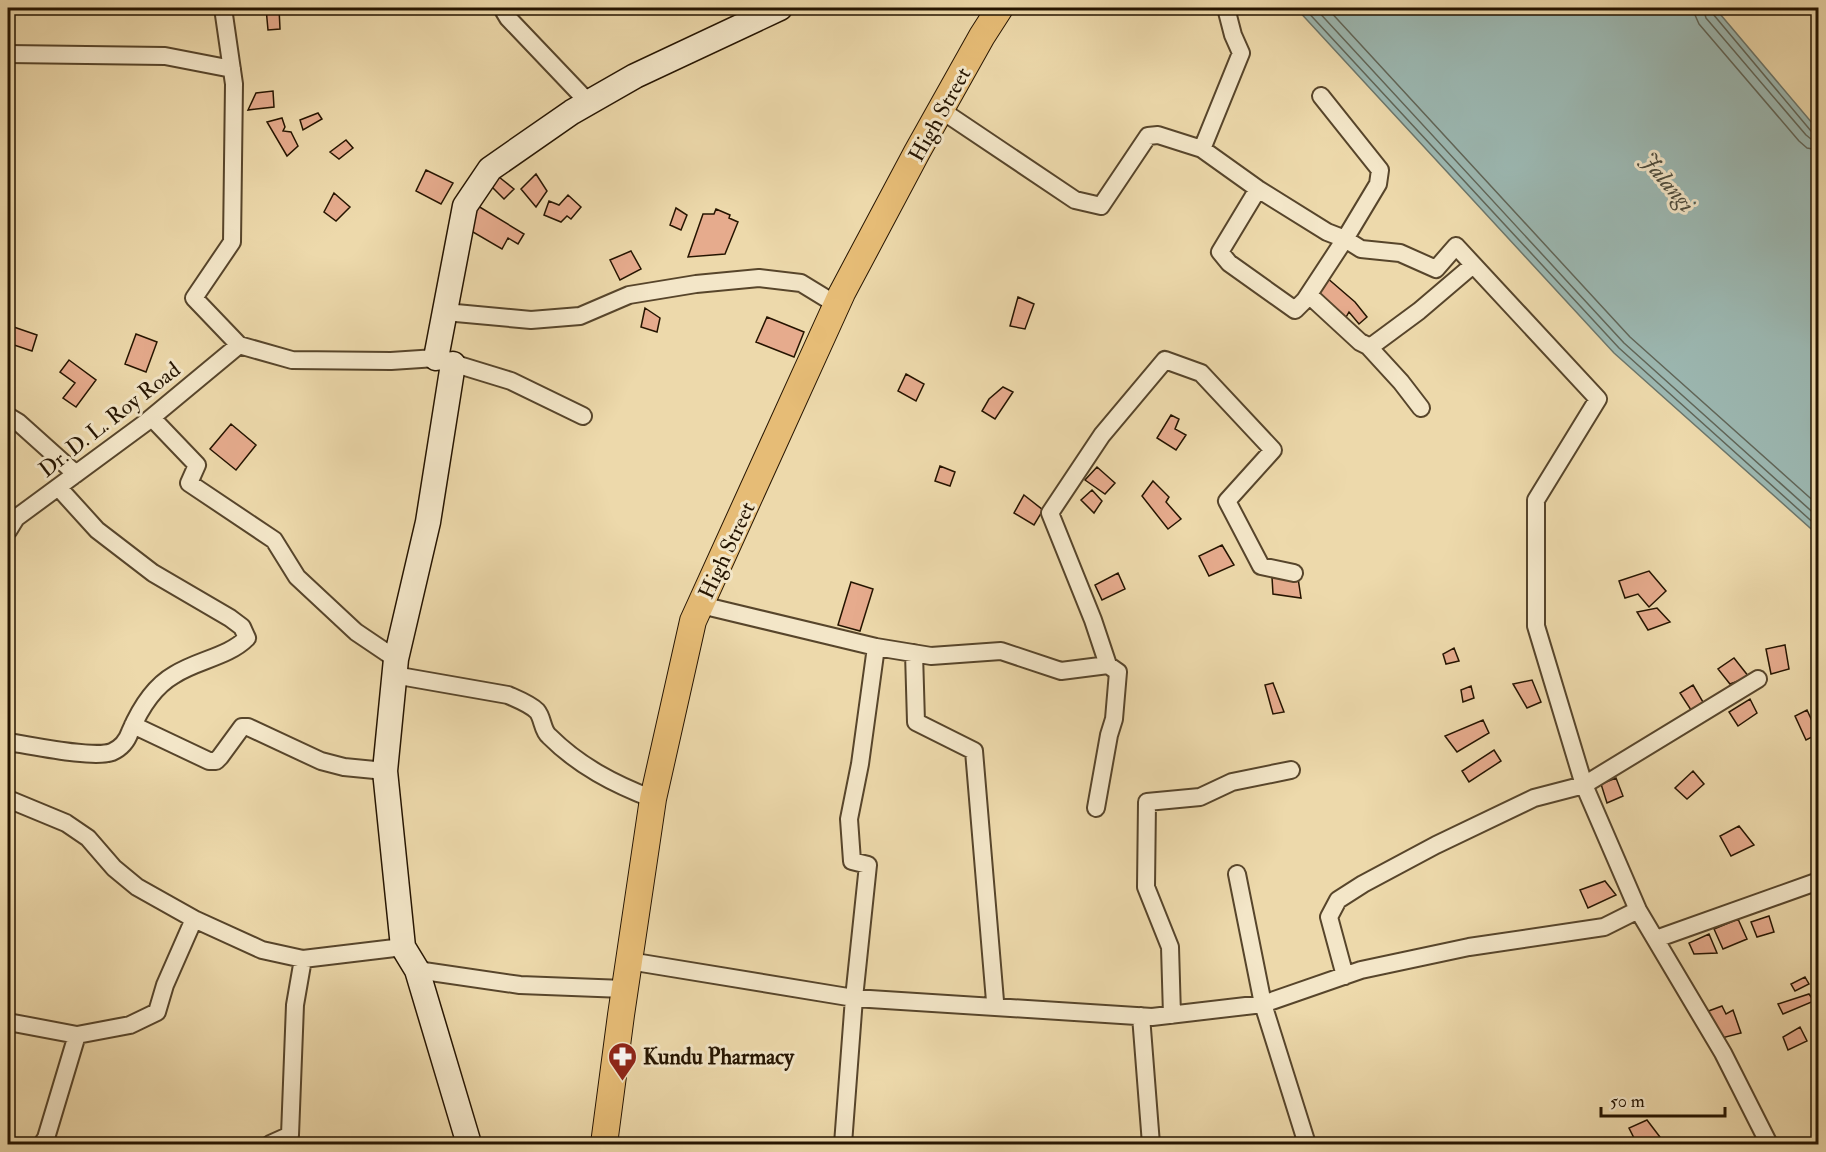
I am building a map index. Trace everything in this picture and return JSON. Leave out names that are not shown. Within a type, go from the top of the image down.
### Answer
[{"type":"main road","name":"High Street","points":[[604,1144],[624,989],[653,799],[693,621],[837,305],[941,110],[1000,8]]},
{"type":"street","points":[[223,8],[234,84],[232,242],[194,298],[239,345],[292,360],[445,361],[511,381],[583,416]]},
{"type":"street","points":[[502,8],[508,18],[589,103]]},
{"type":"street","points":[[469,1144],[417,970],[403,947],[385,771],[395,667],[428,522],[445,361],[445,312],[465,206],[490,169],[589,103],[635,76],[780,8]]},
{"type":"street","points":[[1202,149],[1241,53],[1233,35],[1226,8]]},
{"type":"street","points":[[8,54],[165,56],[232,69]]},
{"type":"street","points":[[1258,189],[1220,252],[1229,263],[1295,310],[1309,295],[1345,239],[1378,184],[1380,170],[1321,96]]},
{"type":"street","points":[[941,110],[1075,200],[1101,206],[1148,136],[1158,135],[1202,149],[1258,189],[1327,232],[1361,249],[1400,253],[1436,269],[1456,246],[1598,399],[1536,500],[1536,627],[1584,785],[1638,910],[1723,1053],[1769,1144]]},
{"type":"street","points":[[1368,346],[1377,344],[1473,265]]},
{"type":"street","points":[[445,312],[531,320],[580,316],[629,295],[696,284],[759,278],[801,283],[837,305]]},
{"type":"street","points":[[1309,295],[1360,342],[1368,346],[1421,408]]},
{"type":"street","name":"Dr. D. L. Roy Road","points":[[8,531],[16,518],[152,417],[239,345]]},
{"type":"street","points":[[1096,808],[1114,719],[1118,672],[1108,665],[1093,620],[1050,513],[1102,435],[1165,360],[1201,373],[1273,450],[1227,501],[1261,566],[1294,573]]},
{"type":"street","points":[[8,416],[18,422],[76,474]]},
{"type":"street","points":[[152,417],[197,465],[189,483],[274,540],[297,577],[395,667],[519,700],[537,711],[546,734],[575,759],[615,784],[653,799]]},
{"type":"street","points":[[8,742],[97,754],[112,752],[124,744],[137,715],[150,697],[173,675],[239,647],[247,638],[242,627],[230,618],[153,573],[97,530],[58,487]]},
{"type":"street","points":[[700,605],[876,647],[930,656],[1001,651],[1061,671],[1108,665]]},
{"type":"street","points":[[843,1144],[847,1120],[854,998],[868,865],[852,861],[849,819],[860,764],[876,647]]},
{"type":"street","points":[[914,653],[916,722],[974,751],[995,1001]]},
{"type":"street","points":[[1346,975],[1329,916],[1338,900],[1436,845],[1534,798],[1584,785],[1758,679]]},
{"type":"street","points":[[133,725],[209,761],[216,761],[242,727],[248,727],[321,761],[385,771]]},
{"type":"street","points":[[1172,1015],[1170,947],[1146,887],[1147,802],[1200,797],[1232,782],[1291,770]]},
{"type":"street","points":[[8,798],[66,823],[88,838],[114,868],[137,887],[194,919],[262,950],[303,959],[403,947]]},
{"type":"street","points":[[1237,874],[1263,1004],[1307,1144]]},
{"type":"street","points":[[1656,939],[1818,880]]},
{"type":"street","points":[[629,961],[854,998],[1141,1016],[1172,1015],[1263,1004],[1361,970],[1469,947],[1605,927],[1638,910]]},
{"type":"street","points":[[8,1022],[76,1035],[130,1025],[157,1012],[165,985],[194,919]]},
{"type":"street","points":[[270,1144],[290,1135],[295,1005],[303,959]]},
{"type":"street","points":[[417,970],[519,985],[624,989]]},
{"type":"street","points":[[1141,1016],[1151,1144]]},
{"type":"street","points":[[42,1144],[46,1138],[76,1035]]},
{"type":"water","name":"Jalangi","points":[[1296,8],[1715,8],[1818,130],[1818,535],[1614,353]]},
{"type":"building","points":[[266,8],[279,8],[280,29],[268,30]]},
{"type":"building","points":[[273,91],[274,107],[248,110],[256,93]]},
{"type":"building","points":[[318,113],[322,119],[303,130],[300,120]]},
{"type":"building","points":[[282,118],[285,127],[283,131],[291,132],[298,146],[287,156],[267,122]]},
{"type":"building","points":[[346,140],[353,148],[339,159],[330,152]]},
{"type":"building","points":[[426,170],[453,183],[441,204],[416,191]]},
{"type":"building","points":[[536,174],[547,191],[536,207],[521,189]]},
{"type":"building","points":[[499,177],[514,189],[504,199],[490,185]]},
{"type":"building","points":[[334,193],[350,207],[336,221],[324,212]]},
{"type":"building","points":[[568,195],[581,207],[571,219],[567,216],[561,222],[544,215],[549,201],[559,205]]},
{"type":"building","points":[[478,206],[524,234],[518,244],[508,238],[502,249],[466,228]]},
{"type":"building","points":[[676,208],[687,215],[681,230],[670,225]]},
{"type":"building","points":[[716,209],[730,215],[729,218],[738,222],[725,254],[688,257],[703,214],[714,214]]},
{"type":"building","points":[[631,251],[641,269],[620,280],[610,260]]},
{"type":"building","points":[[1326,277],[1355,302],[1367,317],[1359,324],[1349,312],[1345,319],[1313,294]]},
{"type":"building","points":[[1018,297],[1034,304],[1025,329],[1010,326]]},
{"type":"building","points":[[645,308],[660,318],[657,332],[641,327]]},
{"type":"building","points":[[767,317],[804,332],[794,357],[756,342]]},
{"type":"building","points":[[8,325],[37,335],[32,351],[8,343]]},
{"type":"building","points":[[136,334],[157,342],[146,372],[125,364]]},
{"type":"building","points":[[69,360],[96,380],[76,407],[63,398],[75,383],[60,372]]},
{"type":"building","points":[[906,374],[924,384],[916,401],[898,391]]},
{"type":"building","points":[[1003,387],[1013,392],[995,419],[982,411],[989,399]]},
{"type":"building","points":[[1171,415],[1179,419],[1175,429],[1186,435],[1176,450],[1157,438]]},
{"type":"building","points":[[231,424],[256,445],[236,470],[210,449]]},
{"type":"building","points":[[940,466],[955,472],[950,486],[935,481]]},
{"type":"building","points":[[1097,467],[1115,483],[1105,494],[1085,480]]},
{"type":"building","points":[[1153,481],[1169,497],[1166,502],[1181,519],[1168,529],[1142,496]]},
{"type":"building","points":[[1092,490],[1102,501],[1094,513],[1081,500]]},
{"type":"building","points":[[1024,495],[1043,510],[1034,525],[1014,513]]},
{"type":"building","points":[[1222,545],[1234,565],[1209,576],[1199,556]]},
{"type":"building","points":[[1649,571],[1666,591],[1649,607],[1638,594],[1625,598],[1619,581]]},
{"type":"building","points":[[1118,573],[1125,589],[1102,600],[1095,585]]},
{"type":"building","points":[[1272,577],[1298,578],[1301,598],[1273,594]]},
{"type":"building","points":[[851,582],[873,589],[860,631],[838,625]]},
{"type":"building","points":[[1657,608],[1670,622],[1648,630],[1637,612]]},
{"type":"building","points":[[1785,645],[1789,669],[1771,674],[1766,649]]},
{"type":"building","points":[[1454,648],[1459,661],[1446,664],[1443,654]]},
{"type":"building","points":[[1734,658],[1749,677],[1730,684],[1718,669]]},
{"type":"building","points":[[1532,680],[1541,702],[1527,708],[1513,684]]},
{"type":"building","points":[[1273,683],[1284,712],[1273,714],[1265,685]]},
{"type":"building","points":[[1693,685],[1703,702],[1691,710],[1680,693]]},
{"type":"building","points":[[1471,686],[1474,698],[1463,702],[1461,690]]},
{"type":"building","points":[[1750,699],[1757,713],[1738,726],[1729,712]]},
{"type":"building","points":[[1807,710],[1818,734],[1806,740],[1795,716]]},
{"type":"building","points":[[1483,720],[1489,733],[1457,752],[1445,736]]},
{"type":"building","points":[[1494,750],[1501,761],[1469,782],[1462,771]]},
{"type":"building","points":[[1693,771],[1704,784],[1687,799],[1675,788]]},
{"type":"building","points":[[1616,778],[1623,796],[1607,803],[1601,784]]},
{"type":"building","points":[[1739,826],[1754,845],[1731,856],[1720,836]]},
{"type":"building","points":[[1605,881],[1616,895],[1588,908],[1580,890]]},
{"type":"building","points":[[1769,916],[1774,932],[1757,937],[1751,922]]},
{"type":"building","points":[[1738,919],[1747,939],[1723,949],[1714,929]]},
{"type":"building","points":[[1709,934],[1717,953],[1694,954],[1689,943]]},
{"type":"building","points":[[1805,977],[1809,984],[1795,991],[1791,984]]},
{"type":"building","points":[[1809,994],[1814,1001],[1783,1014],[1778,1004]]},
{"type":"building","points":[[1722,1006],[1726,1014],[1733,1010],[1741,1033],[1722,1038],[1706,1012]]},
{"type":"building","points":[[1800,1027],[1807,1041],[1788,1050],[1783,1037]]},
{"type":"building","points":[[1647,1120],[1663,1141],[1656,1144],[1637,1144],[1629,1128]]},
{"type":"place","name":"Kundu Pharmacy","points":[[622,1082]]}]
